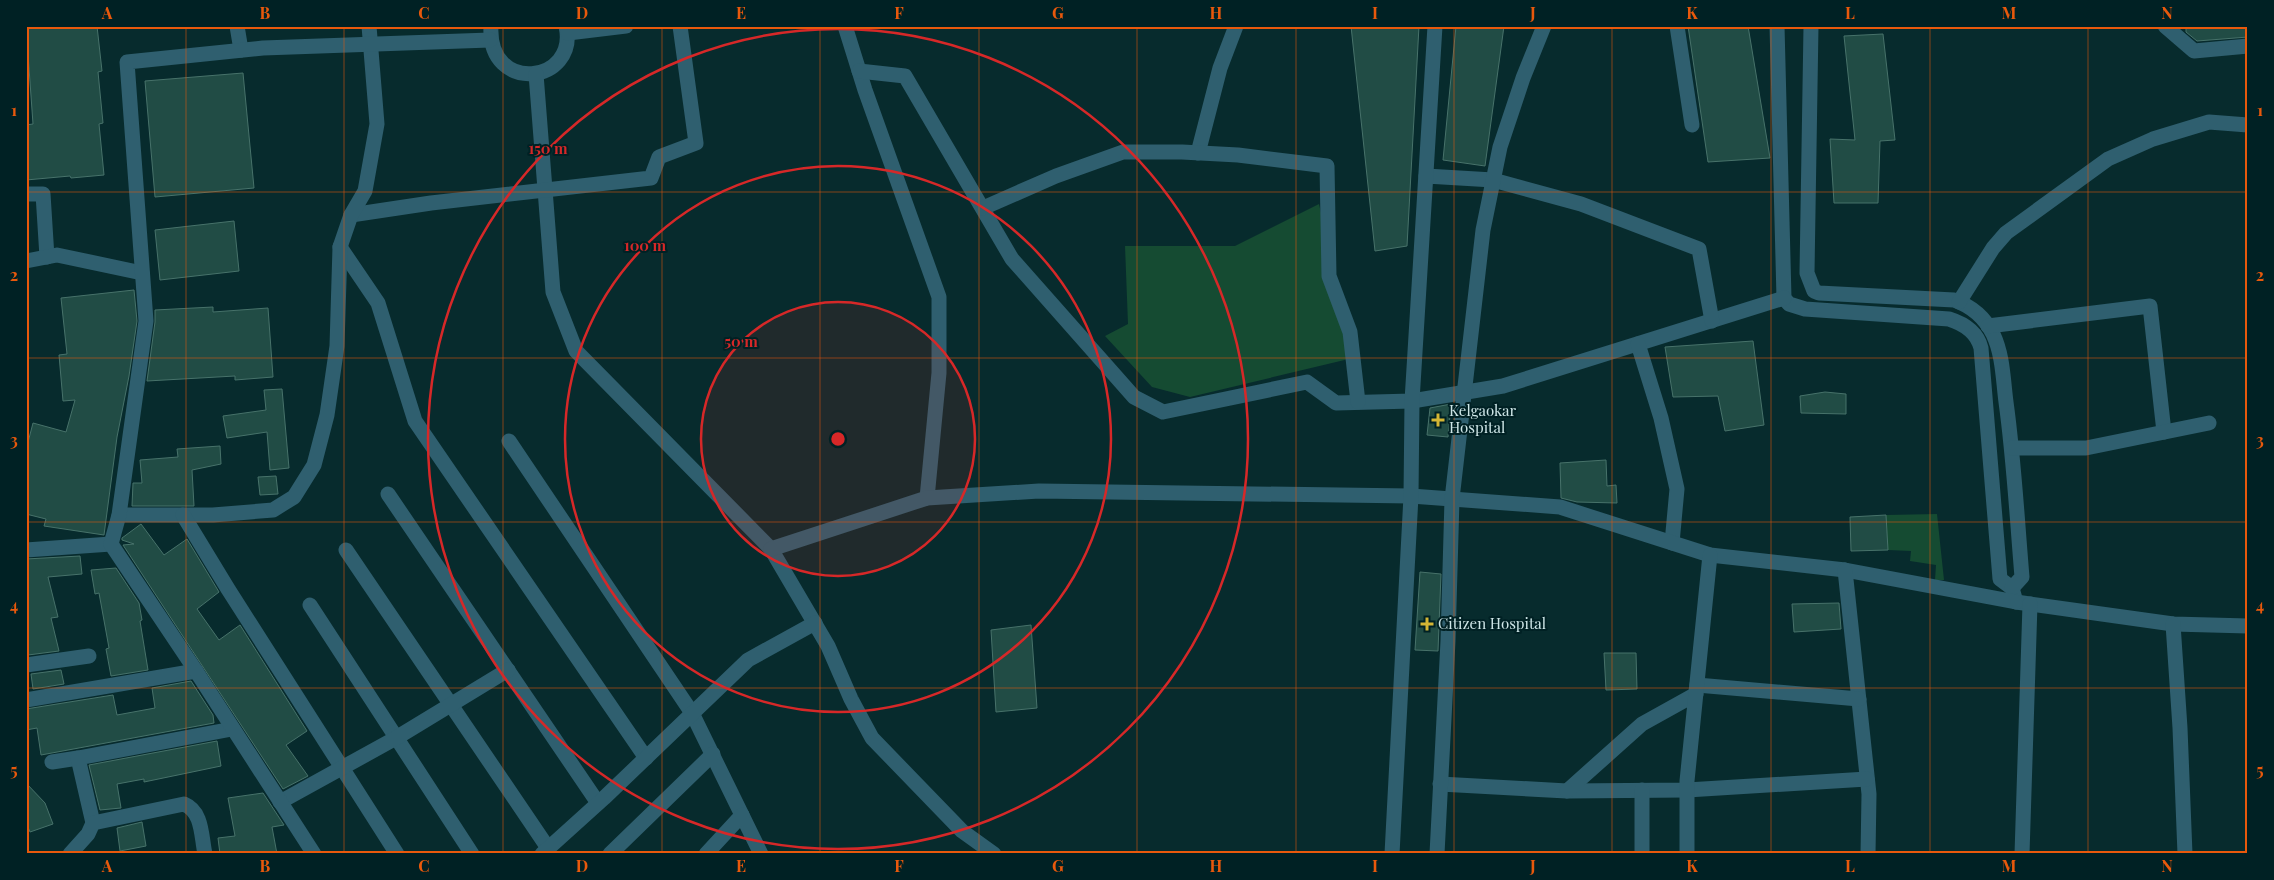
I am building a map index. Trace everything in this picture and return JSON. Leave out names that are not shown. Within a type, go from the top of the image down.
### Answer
[{"type":"street","points":[[237,26],[240,50]]},
{"type":"street","points":[[118,515],[213,515],[273,510],[294,497],[314,465],[327,415],[337,346],[340,247],[351,215],[365,191],[377,124],[368,44],[369,26]]},
{"type":"street","points":[[310,853],[280,802],[111,544],[118,515],[146,321],[127,62],[240,50],[368,44],[490,33],[495,56],[506,67],[520,74],[536,74],[549,69],[560,60],[566,47],[567,30],[626,26]]},
{"type":"street","points":[[351,215],[651,178],[658,157],[696,143],[680,26]]},
{"type":"street","points":[[845,26],[859,71],[939,297],[939,373],[927,498]]},
{"type":"street","points":[[1198,153],[1220,68],[1236,26]]},
{"type":"street","points":[[1392,854],[1411,496],[1412,400],[1435,26]]},
{"type":"street","points":[[1437,854],[1448,641],[1452,499],[1483,230],[1500,146],[1523,78],[1544,26]]},
{"type":"street","points":[[1677,26],[1692,125]]},
{"type":"street","points":[[1777,26],[1784,298],[1789,304],[1805,309],[1949,319],[1959,322],[1979,339],[2000,579],[2020,598]]},
{"type":"street","points":[[1811,26],[1807,273],[1810,286],[1814,291],[1820,293],[1959,302],[1974,311],[1988,326],[2000,354],[2012,448],[2022,577],[2020,598],[2022,854]]},
{"type":"street","points":[[2166,26],[2194,51],[2248,46]]},
{"type":"street","points":[[859,71],[905,76],[1012,259],[1134,398],[1163,412],[1307,382],[1336,403],[1412,400],[1503,386],[1784,298]]},
{"type":"street","points":[[536,74],[553,292],[576,352],[771,549],[816,623],[851,699],[872,738],[962,831],[994,854]]},
{"type":"street","points":[[1959,302],[1993,248],[2006,233],[2108,160],[2153,140],[2209,122],[2248,125]]},
{"type":"street","points":[[983,208],[1056,176],[1123,152],[1238,155],[1327,166],[1329,276],[1350,332],[1358,402]]},
{"type":"street","points":[[1426,176],[1493,180],[1581,204],[1699,249],[1712,321]]},
{"type":"street","points":[[26,194],[43,194],[52,256]]},
{"type":"street","points":[[340,247],[378,303],[415,421],[646,758]]},
{"type":"street","points":[[26,261],[52,256],[142,273]]},
{"type":"street","points":[[1988,326],[2150,306],[2164,432]]},
{"type":"street","points":[[1638,344],[1662,418],[1676,489],[1672,543]]},
{"type":"street","points":[[2012,448],[2086,448],[2208,423]]},
{"type":"street","points":[[509,441],[692,713],[761,854]]},
{"type":"street","points":[[771,549],[927,498],[1039,491],[1411,496],[1560,507],[1710,555],[1845,570],[2173,624],[2248,626]]},
{"type":"street","points":[[388,494],[598,803]]},
{"type":"street","points":[[183,515],[397,854]]},
{"type":"street","points":[[26,550],[111,544]]},
{"type":"street","points":[[346,550],[451,705],[545,851],[748,660],[816,623]]},
{"type":"street","points":[[1686,854],[1687,790],[1710,555]]},
{"type":"street","points":[[1845,570],[1867,778],[1868,854]]},
{"type":"street","points":[[310,605],[472,854]]},
{"type":"street","points":[[2173,624],[2180,728],[2185,854]]},
{"type":"street","points":[[26,665],[89,656]]},
{"type":"street","points":[[280,802],[396,738],[508,670]]},
{"type":"street","points":[[26,696],[26,700],[196,672]]},
{"type":"street","points":[[1567,791],[1642,724],[1696,690],[1859,699]]},
{"type":"street","points":[[52,762],[232,729]]},
{"type":"street","points":[[610,854],[712,754]]},
{"type":"street","points":[[78,758],[90,829]]},
{"type":"street","points":[[1440,784],[1567,791],[1687,790],[1867,778]]},
{"type":"street","points":[[1642,790],[1642,854]]},
{"type":"street","points":[[71,853],[90,829],[184,804],[198,814],[205,854]]},
{"type":"street","points":[[706,854],[742,815]]},
{"type":"green space","points":[[1319,204],[1353,358],[1190,397],[1152,387],[1105,336],[1128,324],[1125,246],[1235,246]]},
{"type":"green space","points":[[1937,514],[1944,580],[1935,580],[1936,565],[1910,561],[1911,551],[1888,550],[1886,515]]},
{"type":"building","points":[[26,26],[97,26],[102,71],[98,72],[103,123],[99,124],[104,175],[26,180],[26,125],[33,124]]},
{"type":"building","points":[[1351,26],[1419,26],[1407,246],[1375,251]]},
{"type":"building","points":[[1456,26],[1504,26],[1485,166],[1443,160]]},
{"type":"building","points":[[1688,26],[1748,26],[1770,158],[1708,162]]},
{"type":"building","points":[[2186,26],[2248,26],[2248,37],[2197,41],[2186,32]]},
{"type":"building","points":[[1883,34],[1895,140],[1880,141],[1878,203],[1834,203],[1830,139],[1855,140],[1844,36]]},
{"type":"building","points":[[243,73],[254,188],[155,197],[145,81]]},
{"type":"building","points":[[234,221],[239,271],[160,280],[155,230]]},
{"type":"building","points":[[134,290],[137,321],[117,437],[104,535],[44,526],[46,519],[26,514],[26,450],[33,423],[66,432],[75,400],[63,401],[59,355],[67,354],[61,298]]},
{"type":"building","points":[[213,307],[213,312],[268,308],[273,377],[235,380],[235,376],[147,381],[155,310]]},
{"type":"building","points":[[1753,341],[1764,425],[1725,431],[1718,396],[1673,397],[1665,347]]},
{"type":"building","points":[[282,389],[289,468],[270,470],[267,432],[227,438],[223,416],[266,410],[264,390]]},
{"type":"building","points":[[1825,392],[1846,394],[1846,414],[1801,413],[1800,396]]},
{"type":"building","points":[[1451,404],[1448,437],[1427,435],[1430,408]]},
{"type":"building","points":[[220,446],[221,464],[192,470],[194,506],[132,506],[133,483],[142,483],[140,460],[178,457],[177,449]]},
{"type":"building","points":[[1606,460],[1607,486],[1616,485],[1617,503],[1577,502],[1561,498],[1560,463]]},
{"type":"building","points":[[276,476],[278,494],[260,495],[258,477]]},
{"type":"building","points":[[1886,515],[1888,550],[1851,551],[1850,517]]},
{"type":"building","points":[[141,524],[164,555],[187,539],[219,592],[197,609],[219,640],[240,625],[307,731],[286,745],[308,776],[283,789],[123,545],[134,544],[122,540],[122,538]]},
{"type":"building","points":[[80,556],[82,574],[48,577],[58,617],[51,618],[59,651],[28,655],[26,559]]},
{"type":"building","points":[[116,568],[139,603],[148,670],[111,676],[106,649],[109,648],[99,593],[95,594],[91,570]]},
{"type":"building","points":[[1420,572],[1441,574],[1438,651],[1415,650]]},
{"type":"building","points":[[1839,603],[1841,629],[1794,632],[1792,604]]},
{"type":"building","points":[[1031,625],[1037,708],[996,712],[991,630]]},
{"type":"building","points":[[1604,653],[1636,653],[1637,689],[1606,690]]},
{"type":"building","points":[[61,670],[64,684],[33,689],[31,674]]},
{"type":"building","points":[[191,681],[213,715],[214,723],[41,755],[37,728],[26,730],[26,709],[113,695],[117,715],[155,708],[152,688]]},
{"type":"building","points":[[217,741],[221,766],[144,782],[144,779],[117,784],[121,808],[100,810],[89,765]]},
{"type":"building","points":[[26,783],[45,803],[53,824],[30,832],[26,822]]},
{"type":"building","points":[[263,793],[284,825],[272,827],[277,854],[220,854],[218,838],[235,836],[228,798]]},
{"type":"building","points":[[142,822],[146,846],[120,851],[117,828]]},
{"type":"place","name":"Kelgaokar Hospital","points":[[1438,420]]},
{"type":"place","name":"Citizen Hospital","points":[[1427,624]]}]
